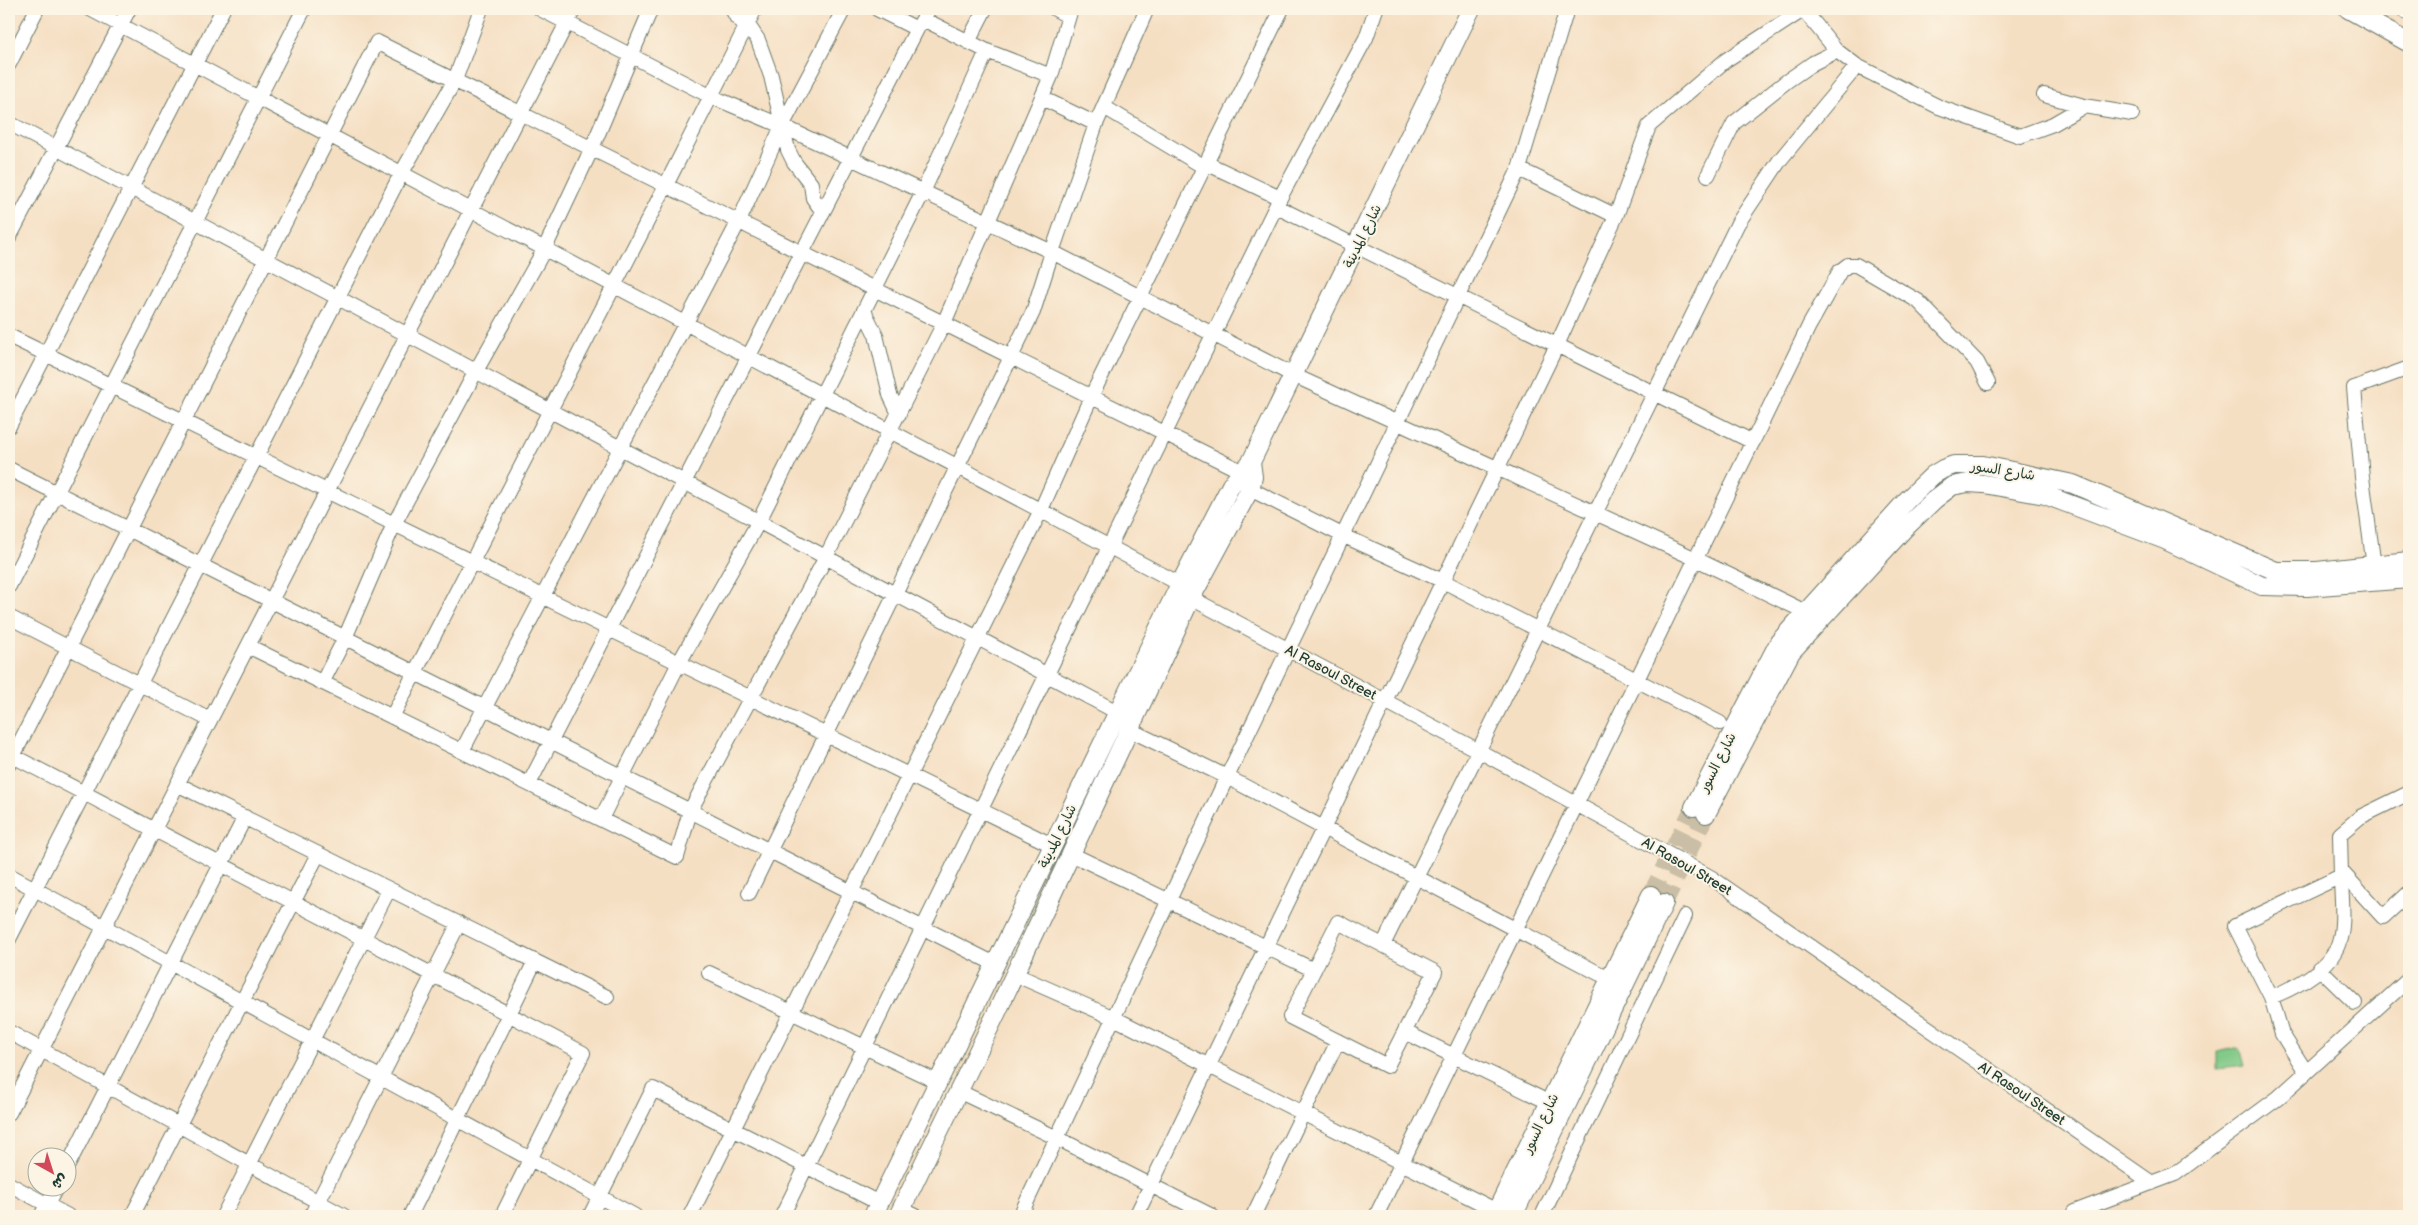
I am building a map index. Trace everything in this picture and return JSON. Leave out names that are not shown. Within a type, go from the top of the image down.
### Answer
[{"type":"main road","name":"شارع المدينة","points":[[905,1214],[958,1091],[1130,730],[1249,475],[1293,375],[1471,9]]},
{"type":"main road","points":[[2348,9],[2406,39]]},
{"type":"main road","name":"شارع السور","points":[[1700,811],[1770,657],[1779,642],[1813,615],[1907,500],[1943,469],[1960,465],[1983,465],[2073,484],[2276,571],[2375,573],[2409,579]]},
{"type":"main road","name":"شارع المدينة","points":[[876,1210],[1052,844],[1180,584],[1231,484],[1249,475]]},
{"type":"main road","name":"شارع السور","points":[[2375,573],[2409,561]]},
{"type":"main road","name":"شارع السور","points":[[1501,1214],[1657,899]]},
{"type":"street","points":[[9,64],[37,9]]},
{"type":"street","points":[[90,9],[958,469],[1180,584]]},
{"type":"street","points":[[9,238],[129,9]]},
{"type":"street","points":[[9,426],[223,9]]},
{"type":"street","points":[[9,586],[304,9]]},
{"type":"street","points":[[9,939],[401,174],[454,80],[480,9]]},
{"type":"street","points":[[540,9],[710,96],[782,126],[1052,252],[1293,375],[1696,559],[1813,615]]},
{"type":"street","points":[[9,1113],[574,9]]},
{"type":"street","points":[[322,683],[345,638],[394,524],[476,371],[544,250],[592,148],[651,9]]},
{"type":"street","points":[[732,9],[737,18],[747,25],[758,40],[768,67],[791,156],[811,184],[813,198],[823,212]]},
{"type":"street","points":[[392,717],[755,9]]},
{"type":"street","points":[[462,752],[739,221],[782,126],[844,9]]},
{"type":"street","points":[[877,9],[923,19],[987,51],[1051,76]]},
{"type":"street","points":[[968,42],[984,9]]},
{"type":"street","points":[[248,646],[677,857],[690,811],[826,557],[899,414],[944,323],[989,223],[1051,76],[1070,12],[1055,9]]},
{"type":"street","points":[[749,893],[1013,357],[1033,312],[1096,124],[1147,9]]},
{"type":"street","points":[[690,1216],[1040,512],[1092,395],[1282,9]]},
{"type":"street","points":[[782,1216],[1278,202],[1366,38],[1376,9]]},
{"type":"street","points":[[1020,1216],[1055,1137],[1170,902],[1227,777],[1519,169],[1566,9]]},
{"type":"street","points":[[1136,1216],[1557,345],[1616,216],[1649,126],[1726,60],[1803,9],[1837,51],[1857,66],[1939,107],[2020,136],[2053,124],[2084,106]]},
{"type":"street","points":[[529,784],[923,19]]},
{"type":"street","points":[[502,1216],[583,1053],[84,793],[10,758],[184,422],[377,42],[1092,395],[1249,475],[1344,536],[1443,581],[1720,723]]},
{"type":"street","points":[[601,819],[679,663],[759,521],[876,289],[923,192],[987,51]]},
{"type":"street","points":[[1708,175],[1734,123],[1787,80],[1813,63],[1837,51]]},
{"type":"street","points":[[1383,945],[1738,223],[1780,160],[1857,66]]},
{"type":"street","points":[[2044,95],[2084,106],[2132,114]]},
{"type":"street","points":[[1042,98],[1096,124]]},
{"type":"street","points":[[1104,107],[1205,165],[1278,202],[1357,246],[1753,442]]},
{"type":"street","points":[[9,123],[1117,712]]},
{"type":"street","points":[[1519,169],[1616,216]]},
{"type":"street","points":[[1376,1216],[1753,442],[1810,326],[1840,271],[1848,265],[1856,265],[1918,301],[1977,362],[1988,383]]},
{"type":"street","points":[[864,310],[876,335],[890,395],[899,414]]},
{"type":"street","points":[[9,336],[1052,844]]},
{"type":"street","points":[[2375,573],[2362,477],[2354,388],[2409,368]]},
{"type":"street","points":[[9,470],[995,964]]},
{"type":"street","name":"Al Rasoul Street","points":[[1191,598],[1479,751],[1712,878],[2152,1183]]},
{"type":"street","points":[[9,616],[210,720]]},
{"type":"street","points":[[1130,730],[1227,777],[1600,974]]},
{"type":"street","points":[[177,784],[607,997]]},
{"type":"street","points":[[2271,997],[2303,981],[2320,968],[2334,952],[2341,937],[2340,834],[2360,817],[2409,793]]},
{"type":"street","points":[[77,1148],[245,817]]},
{"type":"street","points":[[132,1216],[318,854]]},
{"type":"street","points":[[1071,854],[1314,970]]},
{"type":"street","points":[[9,874],[635,1216]]},
{"type":"street","points":[[2341,874],[2383,916],[2409,893]]},
{"type":"street","points":[[2306,1072],[2282,1034],[2271,997],[2235,926],[2341,874]]},
{"type":"street","points":[[223,1216],[389,889]]},
{"type":"street","points":[[1542,1216],[1684,916]]},
{"type":"street","points":[[1338,922],[1383,945],[1435,972],[1387,1066],[1290,1017],[1338,922]]},
{"type":"street","points":[[312,1216],[459,923]]},
{"type":"street","points":[[410,1216],[535,961]]},
{"type":"street","points":[[2320,968],[2355,1003]]},
{"type":"street","points":[[709,973],[791,1013],[864,1045],[938,1082]]},
{"type":"street","points":[[1014,974],[1114,1018],[1302,1114],[1402,1162],[1501,1214]]},
{"type":"street","points":[[2074,1212],[2176,1174],[2261,1111],[2409,979]]},
{"type":"street","points":[[9,1032],[344,1216]]},
{"type":"street","points":[[1404,1032],[1540,1098]]},
{"type":"street","points":[[1253,1216],[1338,1041]]},
{"type":"street","points":[[590,1216],[653,1089],[807,1165],[876,1210]]},
{"type":"street","points":[[958,1091],[1055,1137],[1212,1216]]},
{"type":"street","points":[[9,1184],[44,1211],[68,1216]]},
{"type":"street","points":[[44,1211],[51,1198]]},
{"type":"green space","points":[[2240,1047],[2245,1066],[2217,1069],[2217,1052]]},
{"type":"tunnel","points":[[1651,895],[1694,807]]},
{"type":"tunnel","points":[[1664,903],[1706,814]]}]
